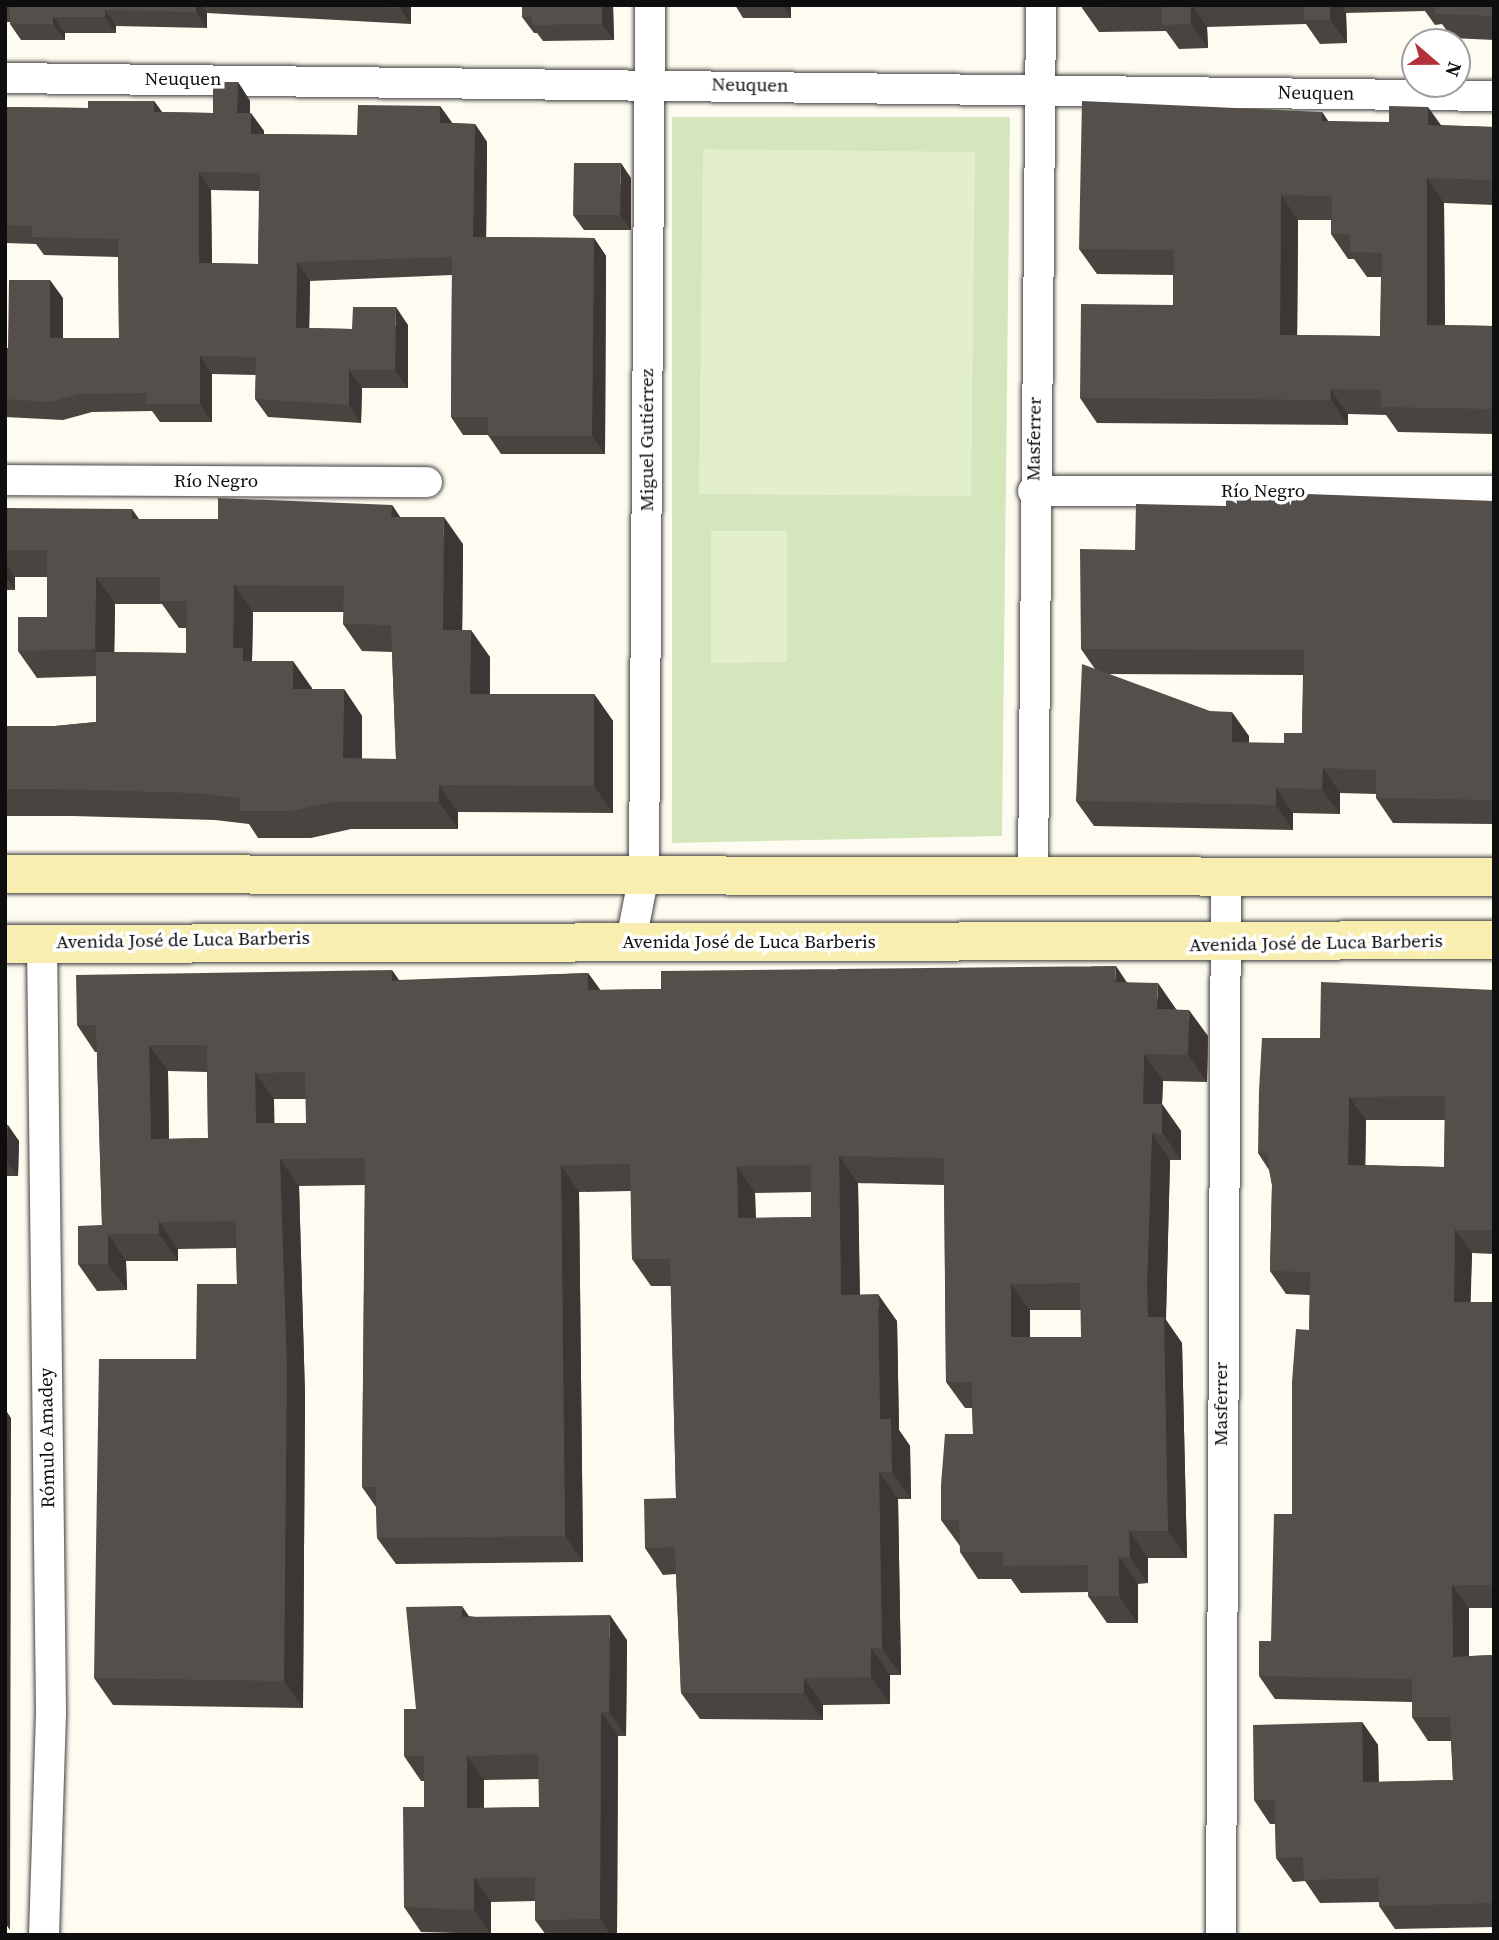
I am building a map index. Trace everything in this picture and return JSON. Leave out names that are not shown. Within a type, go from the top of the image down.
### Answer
[{"type":"main road","points":[[5,874],[1033,873],[1494,877]]},
{"type":"main road","name":"Avenida José de Luca Barberis","points":[[23,943],[631,941],[1225,945],[1494,940]]},
{"type":"street","name":"Miguel Gutiérrez","points":[[631,941],[644,875],[650,5]]},
{"type":"street","name":"Masferrer","points":[[1033,873],[1033,491],[1041,5]]},
{"type":"street","name":"Neuquen","points":[[5,78],[650,83],[1494,96]]},
{"type":"street","name":"Río Negro","points":[[5,480],[427,482]]},
{"type":"street","name":"Río Negro","points":[[1033,491],[1494,491]]},
{"type":"street","name":"Masferrer","points":[[1221,1935],[1226,874]]},
{"type":"street","name":"Rómulo Amadey","points":[[23,943],[51,1701],[44,1935]]},
{"type":"green space","points":[[672,117],[1010,117],[1002,836],[672,843]]},
{"type":"green space","points":[[703,149],[975,152],[971,496],[699,494]]},
{"type":"green space","points":[[711,531],[787,531],[787,662],[711,663]]},
{"type":"building","points":[[10,5],[196,5],[196,12],[105,10],[105,17],[53,17],[53,24],[10,24]]},
{"type":"building","points":[[347,5],[400,5],[400,8]]},
{"type":"building","points":[[522,5],[602,5],[602,24],[532,25],[532,17],[522,17]]},
{"type":"building","points":[[1082,5],[1191,5],[1191,24],[1162,25],[1162,6],[1082,8]]},
{"type":"building","points":[[1304,5],[1330,5],[1330,20],[1304,20]]},
{"type":"building","points":[[1435,5],[1494,5],[1494,16],[1435,14]]},
{"type":"building","points":[[213,82],[238,82],[237,113],[251,113],[251,134],[357,135],[358,105],[440,106],[440,123],[475,124],[473,237],[594,238],[592,436],[488,436],[488,417],[451,417],[452,257],[297,262],[296,328],[352,329],[353,307],[396,307],[395,370],[349,370],[349,405],[255,399],[256,357],[200,356],[200,404],[147,404],[147,393],[79,394],[50,402],[5,399],[9,280],[50,280],[50,338],[119,338],[118,239],[32,237],[32,226],[5,225],[5,107],[88,108],[88,101],[154,101],[154,112],[213,113]],"holes":[[[199,172],[260,173],[258,264],[199,263]]]},
{"type":"building","points":[[1082,101],[1322,112],[1322,121],[1389,122],[1389,106],[1428,107],[1428,125],[1494,127],[1494,192],[1491,192],[1491,180],[1427,178],[1427,325],[1494,326],[1494,409],[1381,407],[1381,390],[1330,389],[1331,400],[1080,398],[1081,304],[1173,305],[1174,250],[1079,249]],"holes":[[[1281,195],[1332,196],[1331,234],[1350,234],[1350,252],[1382,253],[1380,336],[1280,335]]]},
{"type":"building","points":[[574,163],[621,163],[620,215],[573,215]]},
{"type":"building","points":[[1281,493],[1494,501],[1494,800],[1376,798],[1376,770],[1323,768],[1322,789],[1276,788],[1276,805],[1076,801],[1082,664],[1210,711],[1232,712],[1232,742],[1284,743],[1284,733],[1302,733],[1304,650],[1081,649],[1080,549],[1135,550],[1136,504],[1226,506],[1226,496]]},
{"type":"building","points":[[218,498],[392,505],[391,517],[444,517],[443,630],[471,630],[470,694],[594,694],[594,786],[439,785],[439,802],[332,802],[292,811],[240,811],[240,798],[196,793],[5,789],[5,726],[55,726],[96,722],[96,652],[186,653],[187,601],[160,601],[160,577],[96,577],[95,649],[18,651],[18,617],[47,617],[47,550],[5,550],[5,508],[132,509],[132,519],[218,519]],"holes":[[[234,585],[344,586],[343,624],[391,625],[396,759],[343,758],[344,689],[293,689],[293,661],[243,661],[243,648],[233,648]]]},
{"type":"building","points":[[1116,966],[1115,982],[1158,983],[1157,1009],[1189,1010],[1188,1055],[1144,1054],[1143,1104],[1162,1104],[1162,1134],[1152,1133],[1147,1285],[1148,1317],[1164,1317],[1168,1531],[1129,1531],[1130,1557],[1119,1557],[1119,1596],[1088,1596],[1088,1565],[1003,1566],[1003,1552],[960,1552],[959,1520],[941,1520],[945,1434],[973,1434],[972,1382],[946,1382],[944,1158],[839,1156],[841,1295],[878,1294],[880,1419],[891,1419],[892,1472],[879,1472],[882,1648],[871,1648],[871,1677],[804,1678],[804,1693],[681,1693],[675,1547],[645,1548],[644,1499],[676,1498],[670,1259],[632,1259],[630,1164],[561,1165],[565,1536],[377,1538],[376,1487],[362,1487],[365,1158],[280,1159],[287,1368],[284,1681],[94,1678],[99,1359],[196,1359],[197,1284],[237,1284],[236,1221],[159,1222],[159,1234],[108,1234],[108,1264],[78,1264],[78,1226],[102,1225],[96,1025],[77,1025],[76,975],[392,970],[392,981],[588,973],[588,990],[661,989],[661,971]],"holes":[[[149,1045],[207,1045],[208,1138],[151,1139]],[[305,1072],[306,1123],[256,1123],[255,1073]],[[811,1165],[811,1217],[738,1218],[737,1166]],[[1080,1283],[1081,1337],[1011,1337],[1011,1284]]]},
{"type":"building","points":[[1321,982],[1494,990],[1494,1230],[1455,1230],[1454,1302],[1494,1302],[1494,1585],[1452,1585],[1453,1657],[1494,1655],[1494,1903],[1379,1906],[1378,1878],[1304,1880],[1303,1857],[1276,1858],[1275,1800],[1254,1800],[1253,1725],[1362,1722],[1363,1782],[1453,1780],[1450,1717],[1412,1717],[1412,1679],[1259,1676],[1259,1641],[1271,1641],[1274,1514],[1292,1514],[1292,1382],[1296,1329],[1309,1330],[1310,1272],[1270,1271],[1272,1185],[1267,1153],[1258,1153],[1262,1038],[1320,1038]],"holes":[[[1445,1096],[1444,1167],[1348,1165],[1349,1097]]]},
{"type":"building","points":[[5,1125],[8,1125],[6,1160],[5,1160]]},
{"type":"building","points":[[462,1606],[462,1617],[610,1615],[609,1712],[601,1712],[600,1919],[535,1920],[535,1877],[474,1878],[474,1910],[404,1907],[403,1807],[424,1807],[424,1756],[404,1756],[404,1709],[416,1709],[406,1607]],"holes":[[[538,1754],[539,1807],[467,1808],[467,1756]]]}]
